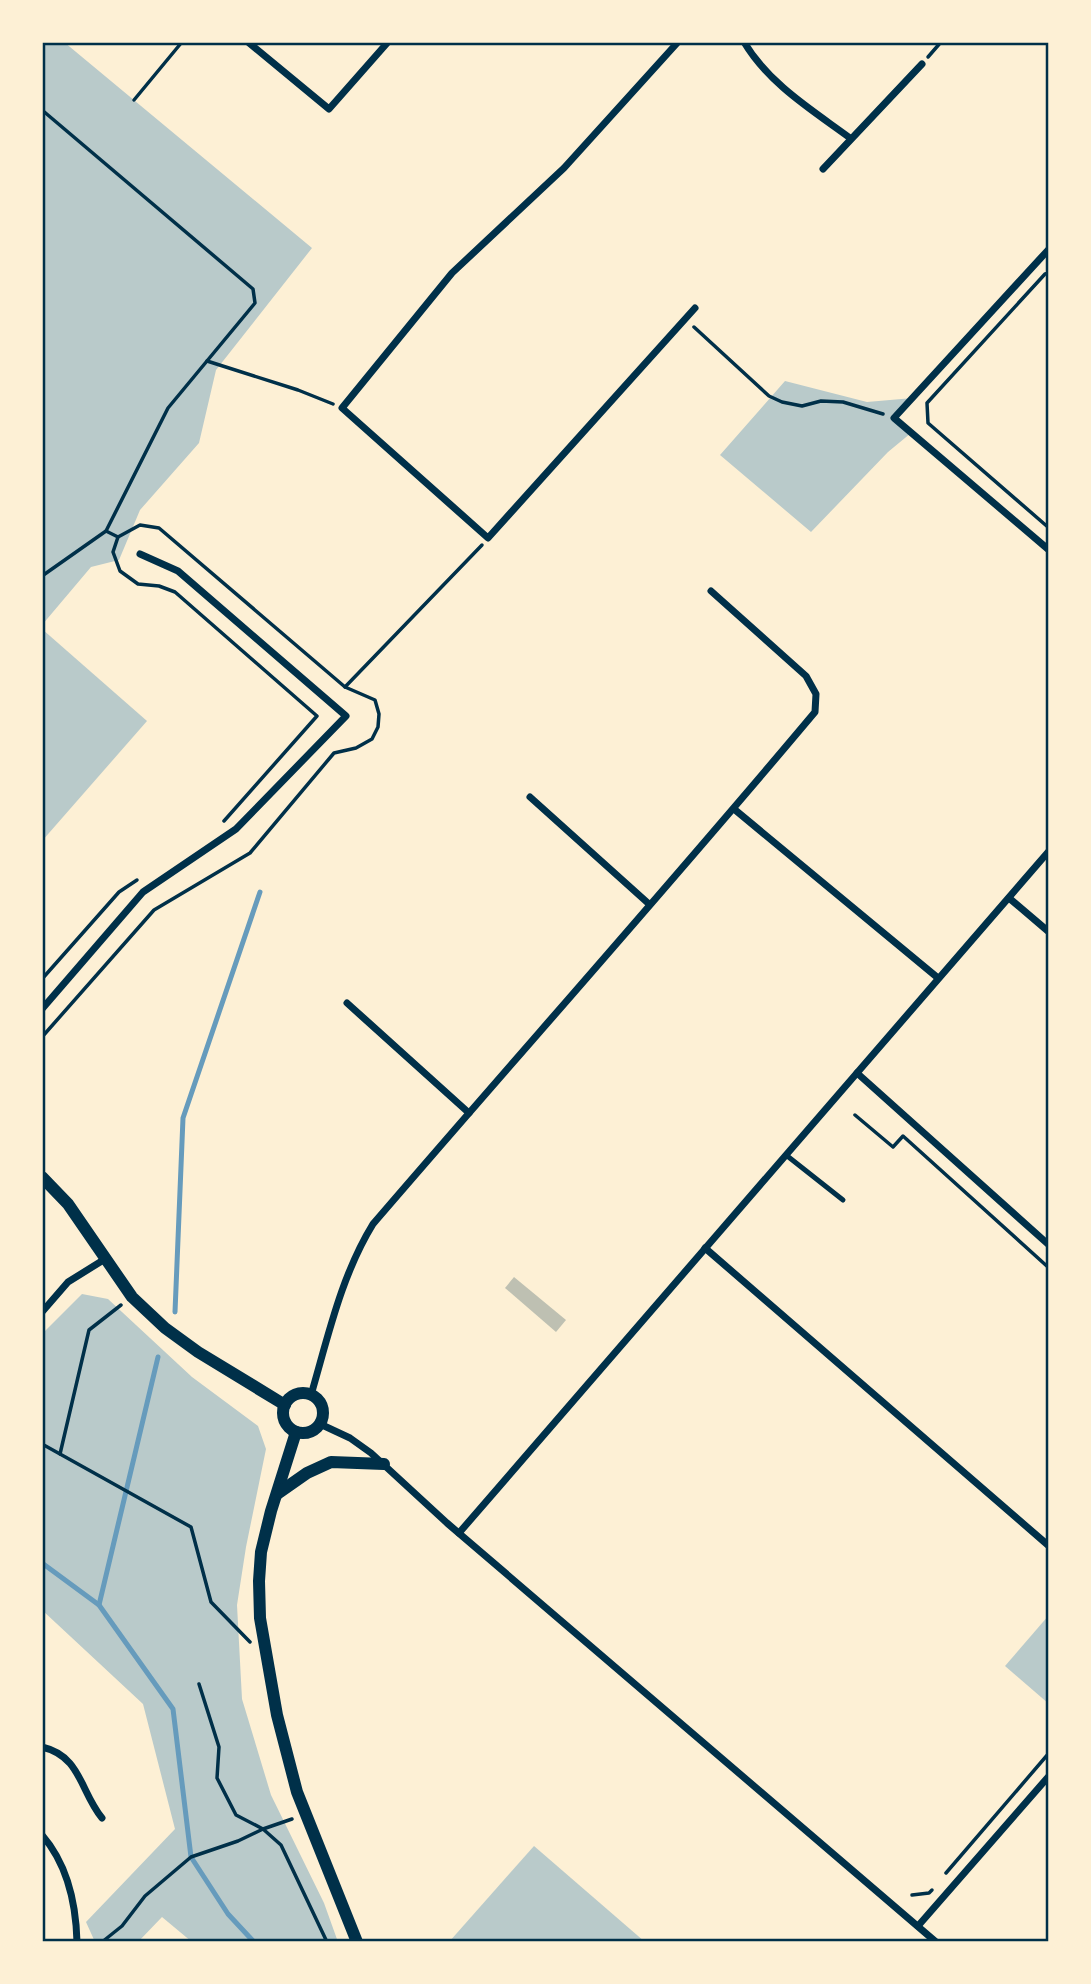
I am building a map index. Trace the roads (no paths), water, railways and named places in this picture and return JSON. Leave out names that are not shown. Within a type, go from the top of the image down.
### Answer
[{"type":"street","points":[[248,42],[329,109],[388,42]]},
{"type":"street","points":[[678,42],[564,167],[452,273],[342,408],[488,538],[695,308]]},
{"type":"street","points":[[744,42],[764,71],[850,138]]},
{"type":"street","points":[[822,169],[922,64]]},
{"type":"street","points":[[1049,249],[894,418],[1049,550]]},
{"type":"street","points":[[42,1009],[143,892],[236,829],[346,716],[178,570],[140,554]]},
{"type":"street","points":[[311,1395],[348,1272],[357,1250],[373,1224],[815,712],[816,694],[806,676],[711,591]]},
{"type":"street","points":[[530,797],[649,904]]},
{"type":"street","points":[[734,809],[938,978]]},
{"type":"street","points":[[459,1533],[1049,851]]},
{"type":"street","points":[[1009,898],[1049,932]]},
{"type":"street","points":[[347,1003],[469,1113]]},
{"type":"street","points":[[857,1073],[1049,1245]]},
{"type":"street","points":[[42,1177],[68,1204],[132,1297],[165,1328],[198,1352],[285,1405]]},
{"type":"street","points":[[705,1248],[1049,1546]]},
{"type":"street","points":[[42,1312],[68,1282],[105,1259]]},
{"type":"street","points":[[311,1395],[321,1404],[323,1411],[320,1424],[306,1433],[296,1432],[285,1421],[285,1405],[293,1396],[311,1395]]},
{"type":"street","points":[[320,1424],[356,1442],[384,1464],[459,1533],[936,1942]]},
{"type":"street","points":[[296,1432],[266,1531],[259,1573],[260,1618],[287,1760],[306,1816],[357,1942]]},
{"type":"street","points":[[277,1494],[307,1473],[331,1462],[384,1464]]},
{"type":"street","points":[[42,1747],[53,1750],[74,1765],[86,1788],[89,1802],[102,1818]]},
{"type":"street","points":[[918,1926],[1049,1776]]},
{"type":"street","points":[[42,1835],[51,1845],[66,1872],[76,1915],[77,1942]]},
{"type":"lane","points":[[786,1155],[843,1200]]},
{"type":"waterway","points":[[175,1312],[183,1118],[260,892]]},
{"type":"waterway","points":[[99,1605],[158,1357]]},
{"type":"waterway","points":[[42,1563],[99,1605],[173,1709],[191,1857],[228,1914],[254,1942]]}]
